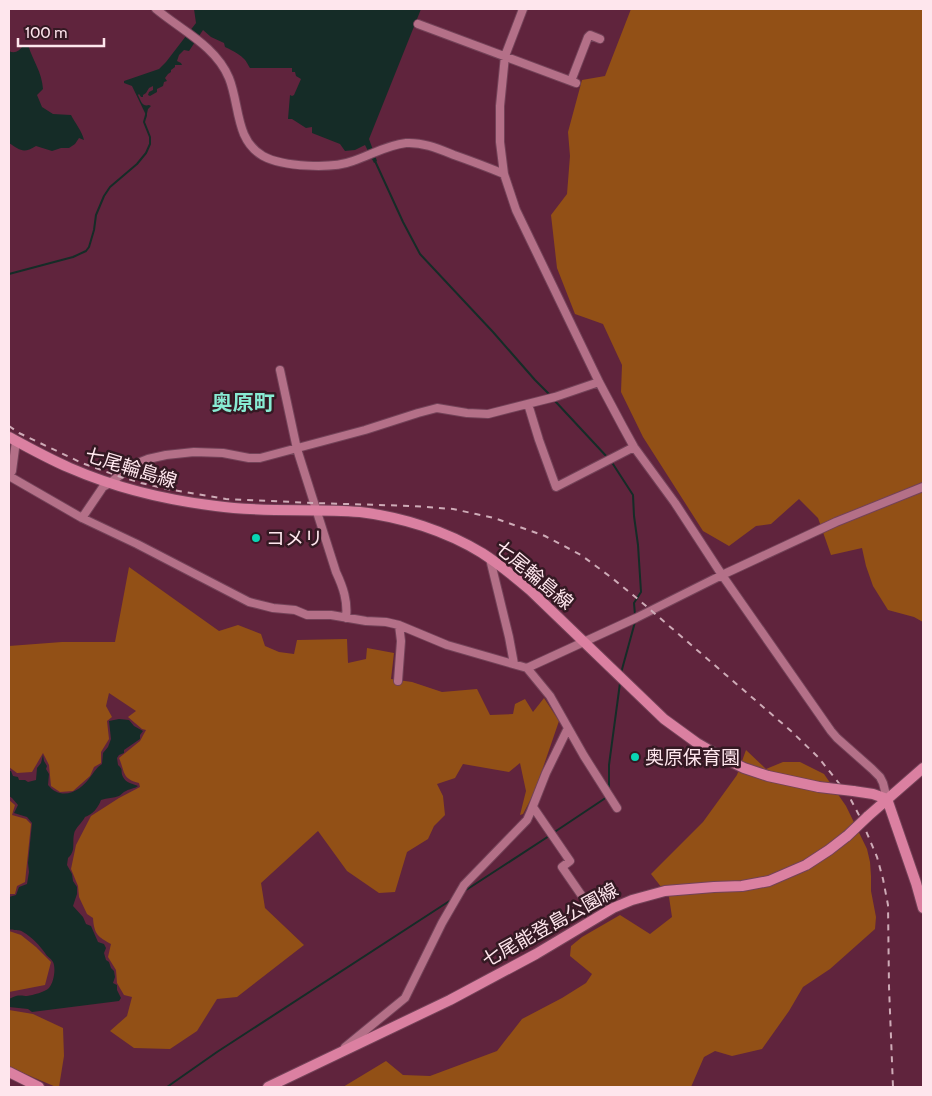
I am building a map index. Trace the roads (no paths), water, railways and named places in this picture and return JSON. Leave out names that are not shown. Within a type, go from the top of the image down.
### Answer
[{"type":"main road","name":"七尾輪島線","points":[[12,439],[71,469],[110,483],[159,497],[218,507],[361,513],[419,525],[461,543],[482,554],[505,570],[530,590],[664,719],[724,758],[744,768],[768,776],[819,787],[877,795],[887,799]]},
{"type":"main road","name":"七尾能登島公園線","points":[[268,1087],[450,1000],[536,954],[613,908],[632,900],[665,891],[714,886],[742,886],[769,881],[806,865],[847,836],[923,768]]},
{"type":"main road","points":[[887,799],[920,881],[923,908]]},
{"type":"main road","points":[[9,1072],[39,1087]]},
{"type":"street","points":[[156,9],[214,54],[232,87],[242,130],[251,145],[263,156],[277,162],[308,166],[330,166],[351,162],[390,146],[408,143],[431,146],[504,174]]},
{"type":"street","points":[[523,9],[505,56],[500,106],[500,142],[504,174],[516,210],[599,382],[634,447],[831,731],[880,777],[887,799]]},
{"type":"street","points":[[418,24],[574,82],[588,37],[590,35],[600,39]]},
{"type":"street","points":[[280,370],[297,449],[336,572],[344,590],[347,609],[346,618]]},
{"type":"street","points":[[82,518],[103,486],[110,483],[132,465],[148,459],[194,452],[223,453],[248,458],[260,458],[365,430],[437,408],[488,414],[551,398],[599,382]]},
{"type":"street","points":[[528,404],[556,487],[634,447]]},
{"type":"street","points":[[12,439],[12,471],[9,476],[82,518],[145,548],[249,602],[273,608],[295,610],[307,615],[330,615],[399,625],[447,645],[527,668],[550,696],[617,808]]},
{"type":"street","points":[[527,668],[635,619],[722,575],[836,522],[923,487]]},
{"type":"street","points":[[490,559],[514,664]]},
{"type":"street","points":[[398,681],[401,641],[399,625]]},
{"type":"street","points":[[335,1055],[405,998],[442,923],[464,885],[527,820],[546,773],[568,728]]},
{"type":"street","points":[[533,807],[570,861],[562,867],[582,896]]},
{"type":"waterway","points":[[9,274],[73,257],[86,251],[94,230],[96,215],[104,196],[110,187],[137,164],[146,153],[150,144],[150,137],[144,122],[146,115]]},
{"type":"waterway","points":[[375,161],[420,254],[550,395]]},
{"type":"waterway","points":[[555,401],[608,458]]},
{"type":"waterway","points":[[611,461],[633,495],[641,592],[634,603],[635,615]]},
{"type":"waterway","points":[[621,673],[635,622]]},
{"type":"waterway","points":[[609,790],[609,765],[620,683]]},
{"type":"waterway","points":[[553,833],[607,797]]},
{"type":"waterway","points":[[463,892],[549,836]]},
{"type":"waterway","points":[[167,1087],[217,1052],[451,900]]},
{"type":"railway","points":[[9,426],[19,433],[82,463],[118,476],[167,489],[226,499],[453,509],[494,518],[545,536],[581,555],[612,578],[791,731],[818,757],[851,800],[877,857],[888,905],[893,1087]]},
{"type":"place","name":"コメリ","points":[[256,538]]},
{"type":"place","name":"奥原保育園","points":[[635,757]]},
{"type":"district","name":"奥原町","points":[[243,402]]}]
